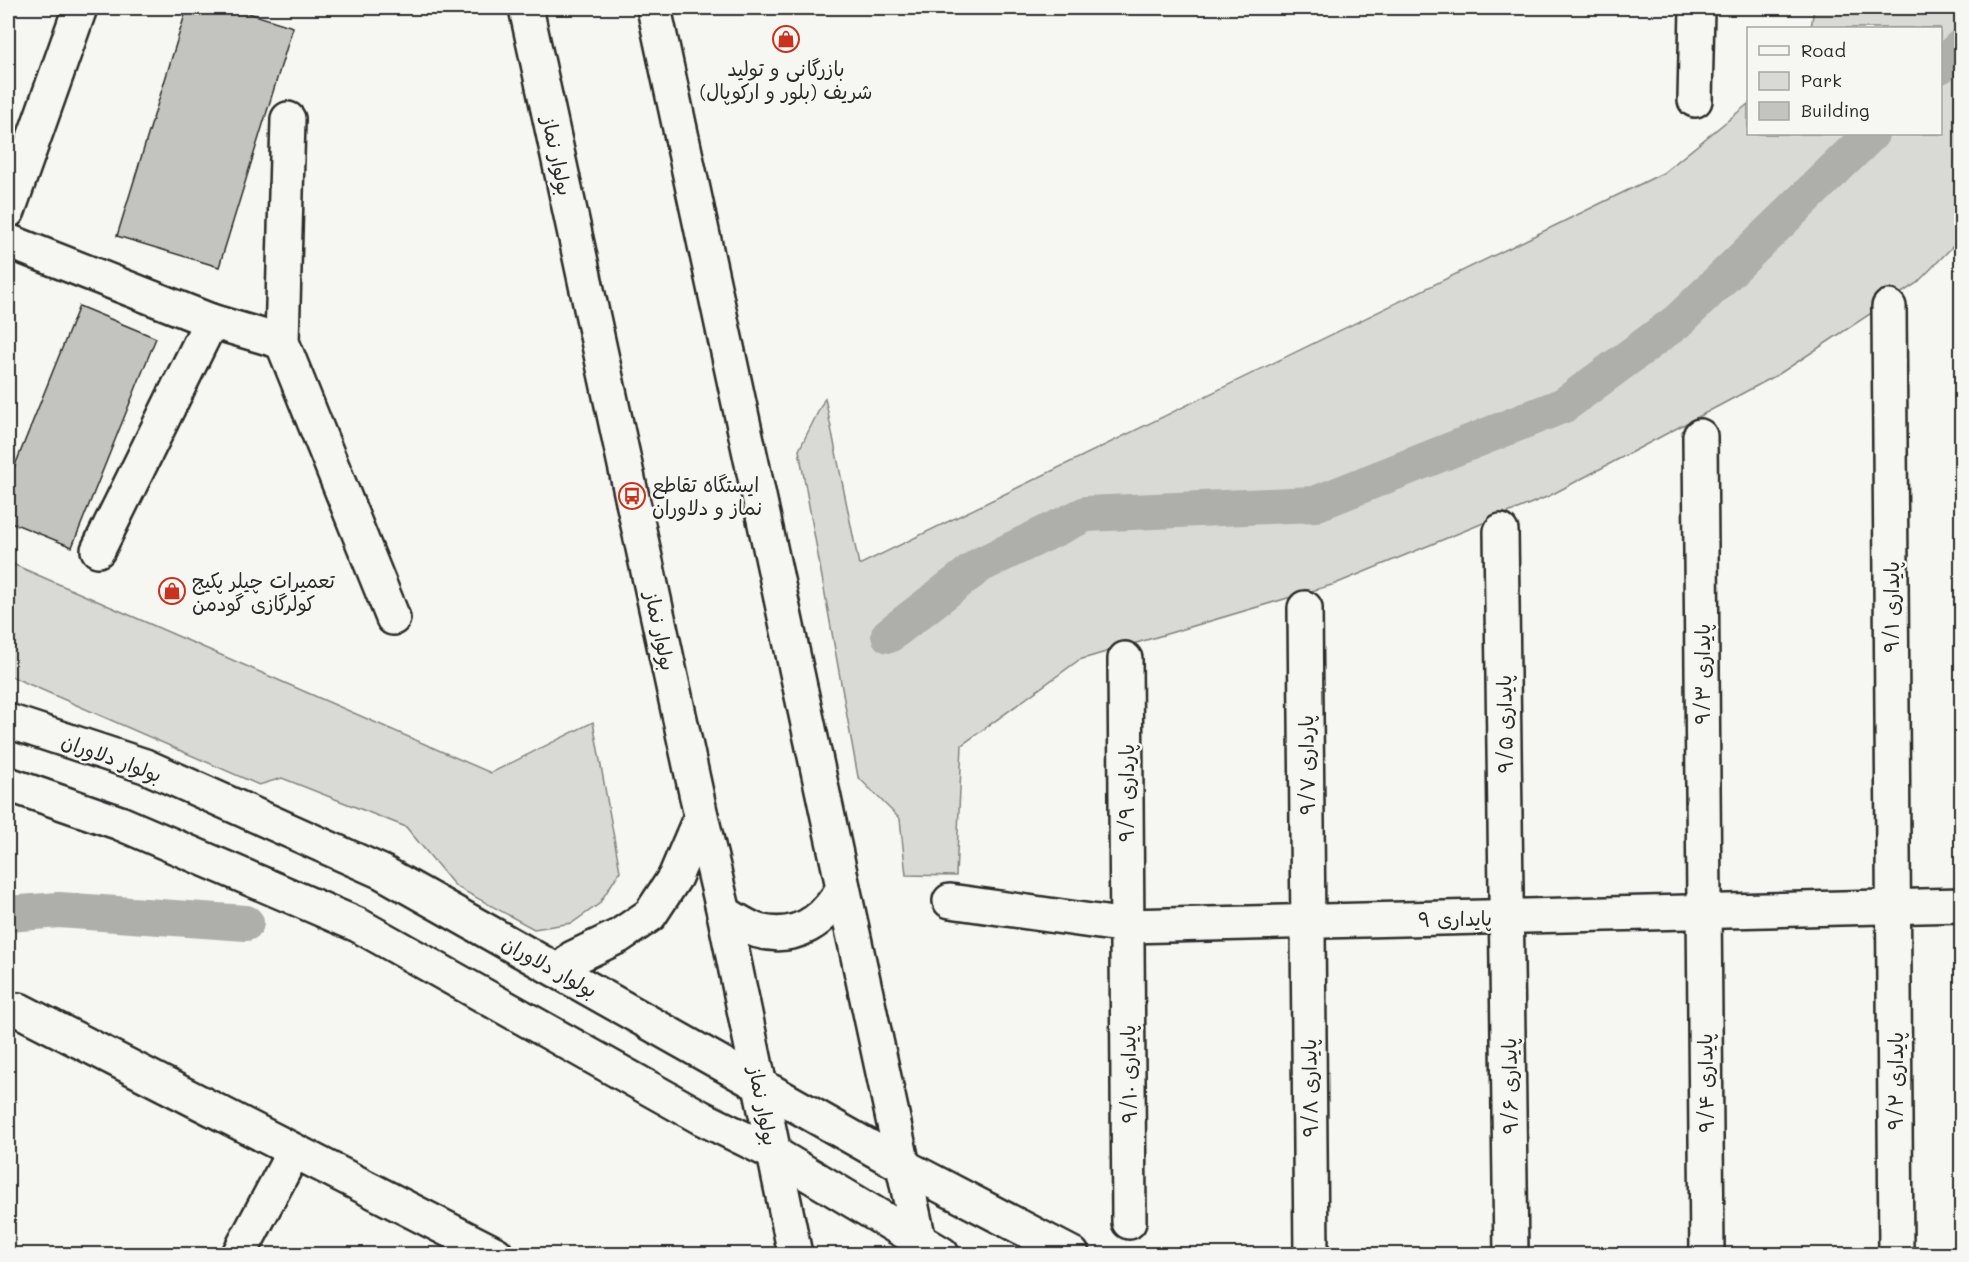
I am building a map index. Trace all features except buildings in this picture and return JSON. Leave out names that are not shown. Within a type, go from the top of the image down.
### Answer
[{"type":"street","points":[[8,211],[80,8]]},
{"type":"street","name":"بولوار نماز","points":[[526,8],[724,913],[795,1254]]},
{"type":"street","points":[[654,8],[843,888],[905,1167],[928,1250]]},
{"type":"street","points":[[1695,100],[1697,8]]},
{"type":"street","points":[[288,119],[282,342],[393,618]]},
{"type":"street","points":[[8,241],[212,321],[282,342]]},
{"type":"street","name":"پایداری ۹/۱","points":[[1889,307],[1893,907]]},
{"type":"street","points":[[98,550],[212,321]]},
{"type":"street","name":"پایداری ۹/۳","points":[[1700,435],[1704,912]]},
{"type":"street","name":"پایداری ۹/۵","points":[[1501,531],[1506,917]]},
{"type":"street","name":"پارداری ۹/۷","points":[[1305,608],[1307,922]]},
{"type":"street","name":"پارداری ۹/۹","points":[[1125,659],[1127,926]]},
{"type":"street","name":"بولوار دلاوران","points":[[8,721],[145,766],[382,872],[905,1167],[1072,1254]]},
{"type":"street","points":[[8,784],[120,823],[358,925],[702,1118],[773,1153],[928,1250]]},
{"type":"street","points":[[560,972],[573,958],[619,936],[650,915],[675,877],[701,816]]},
{"type":"street","points":[[724,913],[756,930],[773,933],[792,932],[808,926],[823,916],[834,904],[843,888]]},
{"type":"street","name":"پایداری ۹","points":[[950,901],[1127,926],[1962,905]]},
{"type":"street","name":"پایداری ۹/۲","points":[[1893,907],[1896,1254]]},
{"type":"street","name":"پایداری ۹/۴","points":[[1704,912],[1707,1254]]},
{"type":"street","name":"پایداری ۹/۶","points":[[1506,917],[1511,1254]]},
{"type":"street","name":"پایداری ۹/۸","points":[[1307,922],[1311,1254]]},
{"type":"street","name":"پایداری ۹/۱۰","points":[[1127,926],[1129,1222]]},
{"type":"street","points":[[19,1010],[496,1254]]},
{"type":"street","points":[[239,1254],[294,1151]]},
{"type":"green space","points":[[1814,8],[1961,8],[1961,238],[1917,283],[1779,374],[1549,496],[1335,584],[1079,660],[962,745],[956,876],[906,875],[900,819],[858,777],[799,450],[825,398],[859,565],[1663,173],[1747,105],[1747,135],[1942,135],[1942,27],[1811,27]]},
{"type":"green space","points":[[8,562],[491,773],[593,722],[620,871],[599,904],[572,923],[534,929],[455,886],[406,827],[282,778],[259,785],[8,675]]},
{"type":"waterway","points":[[1942,64],[1962,46]]},
{"type":"waterway","points":[[889,635],[980,565],[1086,514],[1315,504],[1564,405],[1678,321],[1870,135]]},
{"type":"waterway","points":[[8,914],[59,910],[246,923]]},
{"type":"place","name":"بازرگانی و تولید شریف (بلور و ارکوپال)","points":[[786,39]]},
{"type":"place","name":"ایستگاه تقاطع نماز و دلاوران","points":[[632,496]]},
{"type":"place","name":"تعمیرات چیلر پکیج کولرگازی گودمن","points":[[172,591]]}]
